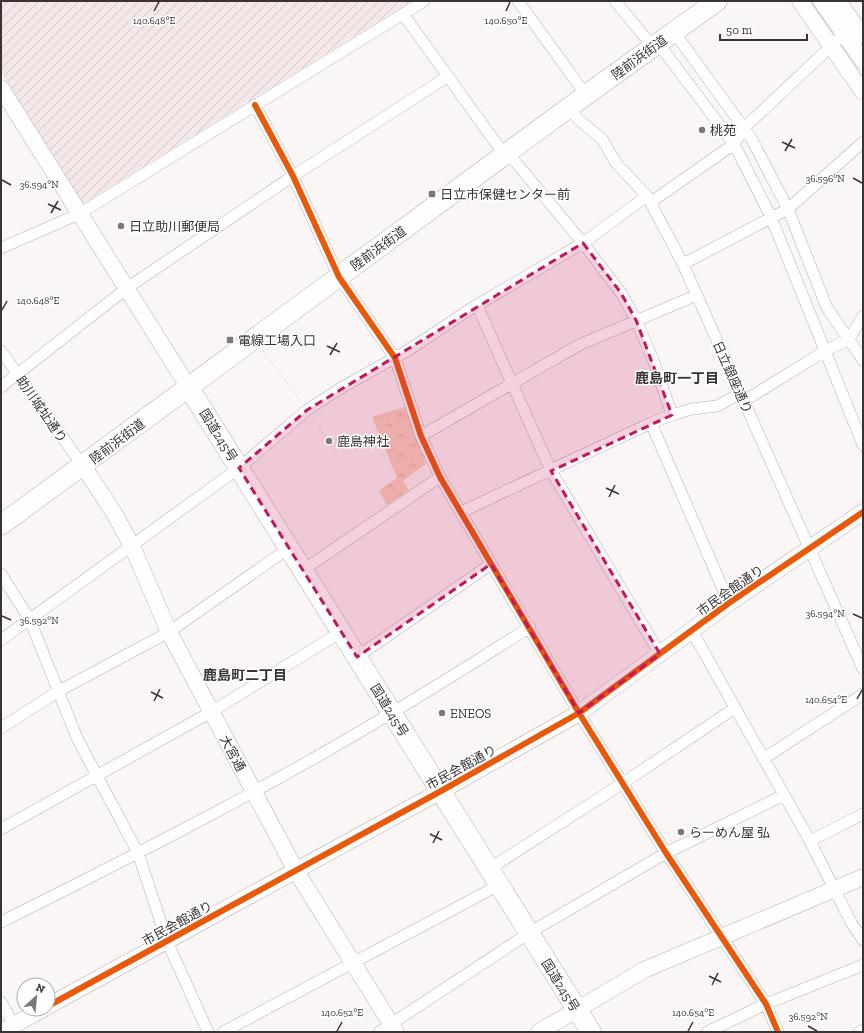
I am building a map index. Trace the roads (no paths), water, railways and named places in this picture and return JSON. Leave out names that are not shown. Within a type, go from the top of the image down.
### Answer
[{"type":"highway","name":"陸前浜街道","points":[[1,525],[586,95],[717,1]]},
{"type":"highway","name":"国道245号","points":[[189,388],[591,1032]]},
{"type":"street","points":[[1,248],[79,214],[424,1]]},
{"type":"street","points":[[518,1],[586,95]]},
{"type":"street","points":[[615,1],[662,41],[744,128],[751,138],[788,209],[827,308],[863,360]]},
{"type":"street","points":[[800,1],[863,92]]},
{"type":"street","points":[[821,1],[863,62]]},
{"type":"street","points":[[838,1],[863,36]]},
{"type":"street","points":[[403,14],[498,146],[508,153],[583,243],[621,293],[636,320],[653,360],[672,415]]},
{"type":"street","points":[[1,640],[239,468],[307,410],[341,388],[395,358],[477,305],[583,243],[734,144],[744,128],[844,34]]},
{"type":"street","points":[[662,41],[734,144],[771,217],[863,445]]},
{"type":"street","points":[[1,387],[127,288],[293,176],[447,77]]},
{"type":"street","points":[[1,88],[189,388]]},
{"type":"street","points":[[255,105],[293,176],[339,277],[395,358],[421,436],[440,477],[530,627],[579,713],[666,853],[766,1004],[778,1032]]},
{"type":"street","name":"日立銀座通り","points":[[569,108],[578,119],[602,139],[616,163],[649,199],[683,264],[863,669]]},
{"type":"street","points":[[683,264],[788,209],[863,142]]},
{"type":"street","points":[[421,436],[578,345],[697,295]]},
{"type":"street","points":[[477,305],[551,471],[660,654]]},
{"type":"street","points":[[461,512],[651,423],[692,409],[717,406],[743,397],[849,339],[863,316]]},
{"type":"street","name":"助川城址通り","points":[[1,351],[83,466]]},
{"type":"street","points":[[651,423],[729,603]]},
{"type":"street","name":"大宮通","points":[[83,466],[114,513],[132,546],[168,632],[296,871],[353,962],[389,1030]]},
{"type":"street","points":[[303,570],[440,477]]},
{"type":"street","name":"市民会館通り","points":[[56,1002],[441,791],[579,713],[729,603],[863,512]]},
{"type":"street","points":[[1,728],[59,691],[168,632],[289,548]]},
{"type":"street","points":[[357,657],[492,564]]},
{"type":"street","points":[[1,574],[30,620],[77,738],[138,853],[167,942],[208,1032]]},
{"type":"street","points":[[1,922],[138,853],[254,791],[392,713],[530,627]]},
{"type":"street","points":[[692,631],[810,841],[852,924],[863,940]]},
{"type":"street","points":[[1,829],[211,712],[341,632]]},
{"type":"street","points":[[764,759],[863,694]]},
{"type":"street","points":[[223,1032],[353,962],[494,877],[623,783],[735,708]]},
{"type":"street","points":[[389,1030],[529,932],[666,853],[784,794]]},
{"type":"street","points":[[810,841],[863,814]]},
{"type":"street","points":[[539,1032],[644,970],[863,876]]},
{"type":"street","points":[[707,1032],[766,1004],[863,965]]},
{"type":"street","points":[[1,1002],[10,1030],[30,1017]]},
{"type":"street","points":[[859,1032],[863,1030]]},
{"type":"place","name":"桃苑","points":[[702,130]]},
{"type":"place","name":"日立市保健センター前","points":[[432,194]]},
{"type":"place","name":"日立助川郵便局","points":[[121,226]]},
{"type":"place","name":"電線工場入口","points":[[230,340]]},
{"type":"place","name":"鹿島神社","points":[[329,441]]},
{"type":"place","name":"ENEOS","points":[[442,713]]},
{"type":"place","name":"らーめん屋 弘","points":[[681,832]]},
{"type":"district","name":"鹿島町一丁目","points":[[677,378]]},
{"type":"district","name":"鹿島町二丁目","points":[[245,675]]}]
